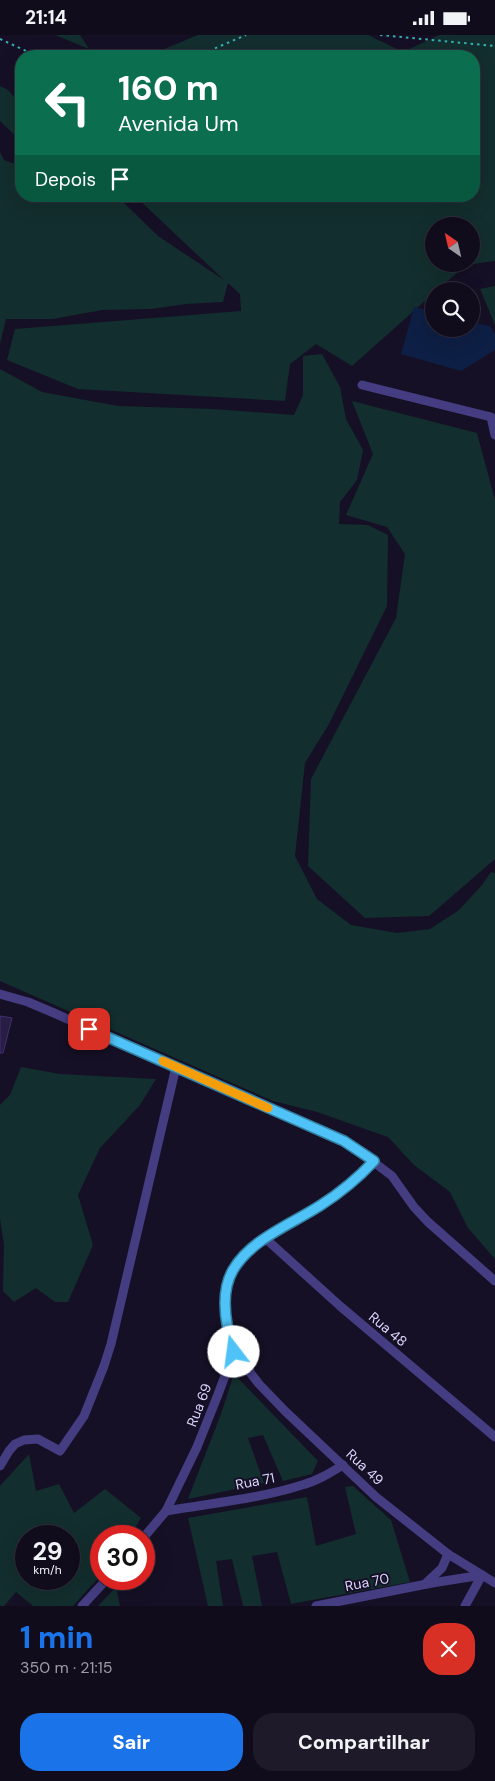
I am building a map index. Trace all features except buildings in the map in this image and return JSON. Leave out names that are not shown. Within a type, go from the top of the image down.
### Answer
[{"type":"street","points":[[362,385],[491,417],[495,435]]},
{"type":"street","points":[[0,994],[36,1006],[344,1141],[374,1161],[392,1176],[414,1207],[428,1222],[495,1281]]},
{"type":"street","points":[[0,1465],[15,1444],[24,1441],[38,1439],[60,1451],[84,1416],[111,1344],[176,1067]]},
{"type":"street","points":[[234,1352],[229,1336],[225,1301],[227,1285],[238,1262],[245,1254],[266,1239],[335,1196],[374,1161]]},
{"type":"street","name":"Rua 48","points":[[266,1239],[340,1306],[495,1437]]},
{"type":"street","name":"Rua 49","points":[[234,1352],[259,1384],[284,1411],[376,1497],[448,1554],[495,1583]]},
{"type":"street","name":"Rua 69","points":[[154,1525],[166,1511],[197,1447],[234,1352]]},
{"type":"street","name":"Rua 71","points":[[166,1511],[262,1495],[303,1485],[343,1465]]},
{"type":"street","points":[[423,1585],[442,1568],[448,1554]]},
{"type":"street","points":[[465,1606],[482,1575]]},
{"type":"street","name":"Rua 70","points":[[316,1606],[482,1575]]},
{"type":"street","points":[[82,1606],[97,1590]]},
{"type":"path","points":[[211,50],[246,35]]},
{"type":"path","points":[[380,35],[495,46]]},
{"type":"path","points":[[0,39],[24,50]]},
{"type":"green space","points":[[55,35],[80,35],[89,49]]},
{"type":"green space","points":[[198,35],[368,35],[399,50],[162,50]]},
{"type":"green space","points":[[439,35],[495,35],[495,261],[480,263],[480,217],[425,217],[425,273],[457,273],[446,282],[425,282],[425,301],[352,366],[316,344],[290,364],[285,401],[78,389],[7,360],[15,329],[241,311],[240,294],[228,283],[223,302],[186,304],[151,309],[102,310],[53,319],[6,319],[0,344],[0,152],[4,160],[15,164],[15,202],[123,202],[158,236],[224,280],[141,202],[480,202],[480,50],[407,50]]},
{"type":"green space","points":[[0,86],[8,90],[15,98],[15,135],[0,121]]},
{"type":"green space","points":[[495,286],[495,325],[480,289]]},
{"type":"green space","points":[[322,354],[340,387],[346,419],[363,450],[357,480],[340,502],[339,524],[368,525],[388,535],[387,606],[329,724],[305,763],[295,856],[317,899],[351,925],[397,933],[430,929],[459,910],[491,872],[495,873],[495,1259],[468,1228],[450,1192],[414,1165],[388,1137],[317,1112],[273,1101],[0,981],[0,369],[42,392],[118,406],[213,409],[294,415],[303,395],[303,356]]},
{"type":"green space","points":[[352,401],[477,433],[495,500],[495,859],[429,916],[365,918],[308,866],[311,779],[396,618],[405,554],[387,527],[346,515],[373,454]]},
{"type":"green space","points":[[21,1067],[60,1074],[156,1079],[140,1105],[100,1148],[78,1195],[93,1245],[68,1302],[55,1302],[36,1288],[14,1302],[3,1291],[4,1245],[0,1219],[0,1105],[10,1095]]},
{"type":"green space","points":[[234,1374],[318,1461],[312,1474],[283,1481],[263,1435],[248,1438],[264,1483],[188,1499],[221,1414]]},
{"type":"green space","points":[[29,1454],[36,1491],[59,1484],[74,1513],[105,1489],[141,1518],[137,1525],[90,1525],[90,1587],[73,1606],[33,1606],[16,1592],[4,1606],[0,1606],[0,1486]]},
{"type":"green space","points":[[353,1486],[391,1520],[410,1582],[291,1604],[277,1552],[252,1556],[262,1606],[243,1606],[232,1559],[216,1561],[223,1606],[208,1606],[188,1518],[307,1497],[316,1546],[356,1534],[345,1487]]},
{"type":"green space","points":[[113,1590],[117,1590],[120,1606],[98,1606]]},
{"type":"water","points":[[414,307],[425,310],[425,337],[480,337],[480,324],[490,326],[495,334],[495,350],[461,371],[401,354]]},
{"type":"slow traffic","points":[[163,1061],[268,1108]]},
{"type":"route","points":[[89,1029],[344,1141],[374,1161],[364,1172],[335,1196],[255,1246],[238,1262],[227,1285],[225,1301],[229,1336],[234,1352]]}]
